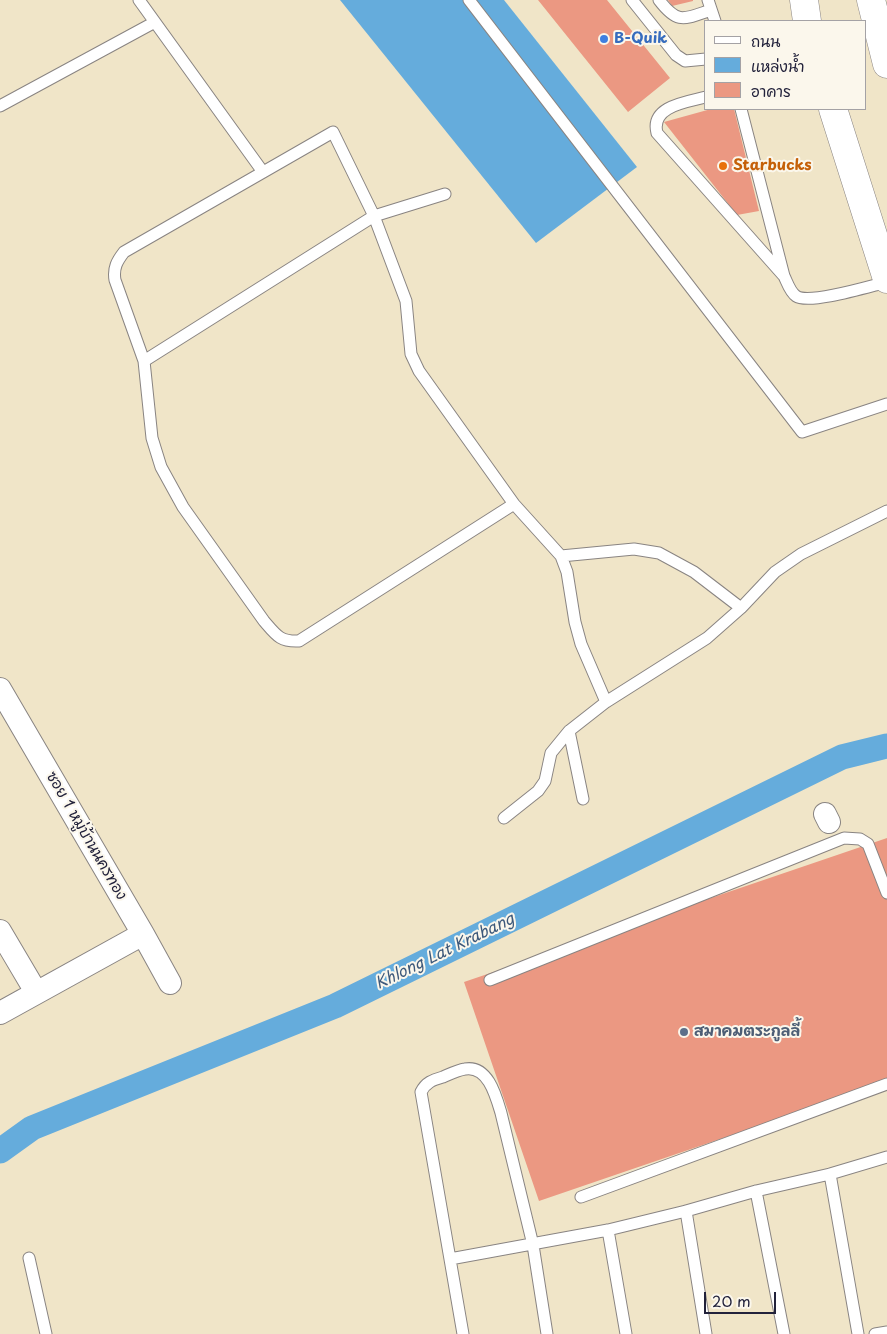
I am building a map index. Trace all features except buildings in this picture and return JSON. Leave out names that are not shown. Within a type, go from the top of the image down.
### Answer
[{"type":"main road","points":[[796,0],[805,20]]},
{"type":"main road","points":[[804,0],[805,20]]},
{"type":"main road","points":[[853,0],[863,20]]},
{"type":"main road","points":[[871,0],[887,65]]},
{"type":"main road","points":[[867,27],[887,65]]},
{"type":"main road","points":[[833,110],[887,281]]},
{"type":"street","name":"ซอย 1 หมู่บ้านนครทอง","points":[[0,689],[143,934],[170,984]]},
{"type":"street","points":[[0,931],[36,992]]},
{"type":"street","points":[[0,1013],[143,934]]},
{"type":"lane","points":[[139,0],[263,172]]},
{"type":"lane","points":[[469,0],[802,432],[887,404]]},
{"type":"lane","points":[[632,0],[676,55],[685,61],[704,59]]},
{"type":"lane","points":[[659,0],[673,15],[684,19],[711,10]]},
{"type":"lane","points":[[0,106],[155,22]]},
{"type":"lane","points":[[704,98],[663,111],[656,121],[657,133],[694,177],[784,276],[795,296],[808,299],[887,281]]},
{"type":"lane","points":[[741,110],[784,276]]},
{"type":"lane","points":[[514,504],[299,641],[287,642],[277,635],[264,621],[183,507],[161,467],[152,438],[144,361],[115,280],[117,260],[124,252],[333,132],[374,216],[406,301],[411,354],[419,371],[514,504],[561,556],[567,572],[575,622],[581,644],[606,702]]},
{"type":"lane","points":[[144,361],[374,216],[445,194]]},
{"type":"lane","points":[[504,818],[538,791],[546,781],[551,753],[569,731],[606,702],[707,638],[741,608],[775,572],[801,554],[887,511]]},
{"type":"lane","points":[[561,556],[634,549],[659,554],[694,572],[741,608]]},
{"type":"lane","points":[[569,731],[583,799]]},
{"type":"lane","points":[[490,980],[844,838],[860,839],[868,844],[887,893]]},
{"type":"lane","points":[[463,1334],[421,1092],[428,1082],[466,1068],[479,1071],[488,1080],[496,1094],[533,1245],[547,1334]]},
{"type":"lane","points":[[581,1196],[887,1084]]},
{"type":"lane","points":[[450,1259],[608,1230],[887,1158]]},
{"type":"lane","points":[[830,1174],[858,1334]]},
{"type":"lane","points":[[756,1191],[784,1334]]},
{"type":"lane","points":[[686,1211],[706,1334]]},
{"type":"lane","points":[[608,1230],[626,1334]]},
{"type":"lane","points":[[29,1258],[46,1334]]},
{"type":"lane","points":[[875,1334],[887,1332]]},
{"type":"water","points":[[340,0],[504,0],[637,167],[536,243]]},
{"type":"waterway","name":"Khlong Lat Krabang","points":[[0,1151],[32,1128],[335,1006],[842,757],[887,746]]},
{"type":"place","name":"B-Quik","points":[[604,39]]},
{"type":"place","name":"Starbucks","points":[[723,166]]},
{"type":"place","name":"สมาคมตระกูลลี้","points":[[684,1032]]}]
